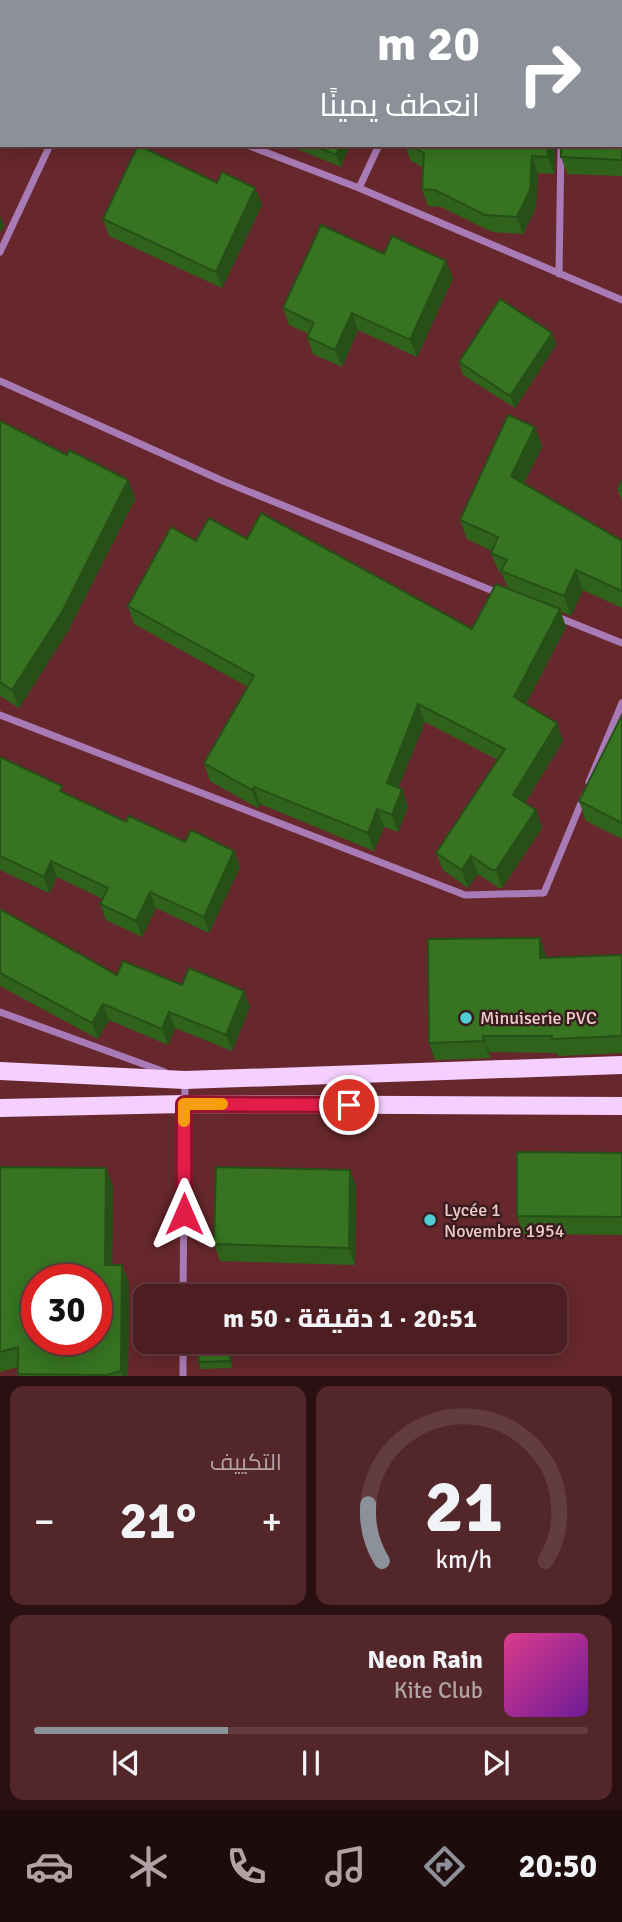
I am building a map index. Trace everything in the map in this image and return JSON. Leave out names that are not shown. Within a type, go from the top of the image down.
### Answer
[{"type":"main road","points":[[0,1071],[185,1080],[622,1065]]},
{"type":"main road","points":[[0,1108],[184,1104],[622,1105]]},
{"type":"street","points":[[0,252],[49,147]]},
{"type":"street","points":[[252,147],[359,188],[622,300]]},
{"type":"street","points":[[359,188],[378,147]]},
{"type":"street","points":[[559,274],[561,147]]},
{"type":"street","points":[[0,381],[223,481],[506,596]]},
{"type":"street","points":[[545,612],[622,643]]},
{"type":"street","points":[[0,715],[465,895],[544,893],[622,703]]},
{"type":"street","points":[[0,1012],[185,1080],[183,1284]]},
{"type":"street","points":[[183,1354],[183,1376]]},
{"type":"building","points":[[137,147],[217,183],[222,172],[255,188],[216,272],[103,219]]},
{"type":"building","points":[[318,147],[339,147],[336,155]]},
{"type":"building","points":[[411,147],[548,147],[548,157],[532,156],[530,190],[517,217],[485,215],[435,190],[422,189],[424,153]]},
{"type":"building","points":[[561,147],[622,147],[622,160],[561,157]]},
{"type":"building","points":[[321,225],[384,254],[392,236],[446,261],[410,340],[352,313],[335,350],[307,337],[314,323],[283,308]]},
{"type":"building","points":[[500,299],[552,333],[510,396],[459,362]]},
{"type":"building","points":[[508,415],[535,427],[511,476],[622,541],[622,591],[576,570],[564,596],[501,571],[507,560],[491,553],[498,537],[460,520]]},
{"type":"building","points":[[0,421],[67,455],[69,450],[128,480],[62,612],[12,690],[0,682]]},
{"type":"building","points":[[261,513],[472,629],[496,584],[560,609],[514,697],[557,723],[513,795],[536,810],[496,870],[471,856],[462,870],[436,853],[505,749],[418,704],[387,783],[402,789],[392,815],[377,809],[368,833],[254,787],[252,790],[204,763],[254,676],[128,606],[171,527],[196,541],[209,518],[247,539]]},
{"type":"building","points":[[622,715],[622,823],[579,801]]},
{"type":"building","points":[[0,757],[62,786],[60,791],[126,822],[129,816],[185,842],[191,830],[234,851],[204,917],[150,892],[136,921],[100,904],[108,888],[51,861],[44,877],[0,856]]},
{"type":"building","points":[[0,909],[117,975],[123,961],[182,985],[189,968],[244,991],[226,1035],[169,1012],[162,1029],[103,1004],[92,1023],[0,973]]},
{"type":"building","points":[[540,938],[540,958],[622,955],[622,1036],[552,1039],[552,1036],[483,1036],[484,1041],[429,1043],[428,939]]},
{"type":"building","points":[[517,1152],[622,1153],[622,1217],[517,1216]]},
{"type":"building","points":[[0,1167],[106,1168],[105,1264],[21,1264],[21,1355],[112,1355],[112,1265],[122,1265],[121,1371],[107,1375],[18,1374],[18,1347],[0,1352]]},
{"type":"building","points":[[216,1167],[350,1170],[349,1248],[214,1244]]},
{"type":"building","points":[[198,1354],[230,1354],[230,1361],[199,1362]]},
{"type":"slow traffic","points":[[184,1121],[184,1104],[222,1104]]},
{"type":"place","name":"Minuiserie PVC","points":[[466,1018]]},
{"type":"place","name":"Lycée 1 Novembre 1954","points":[[430,1220]]},
{"type":"route","points":[[184,1214],[184,1104],[349,1105]]}]
